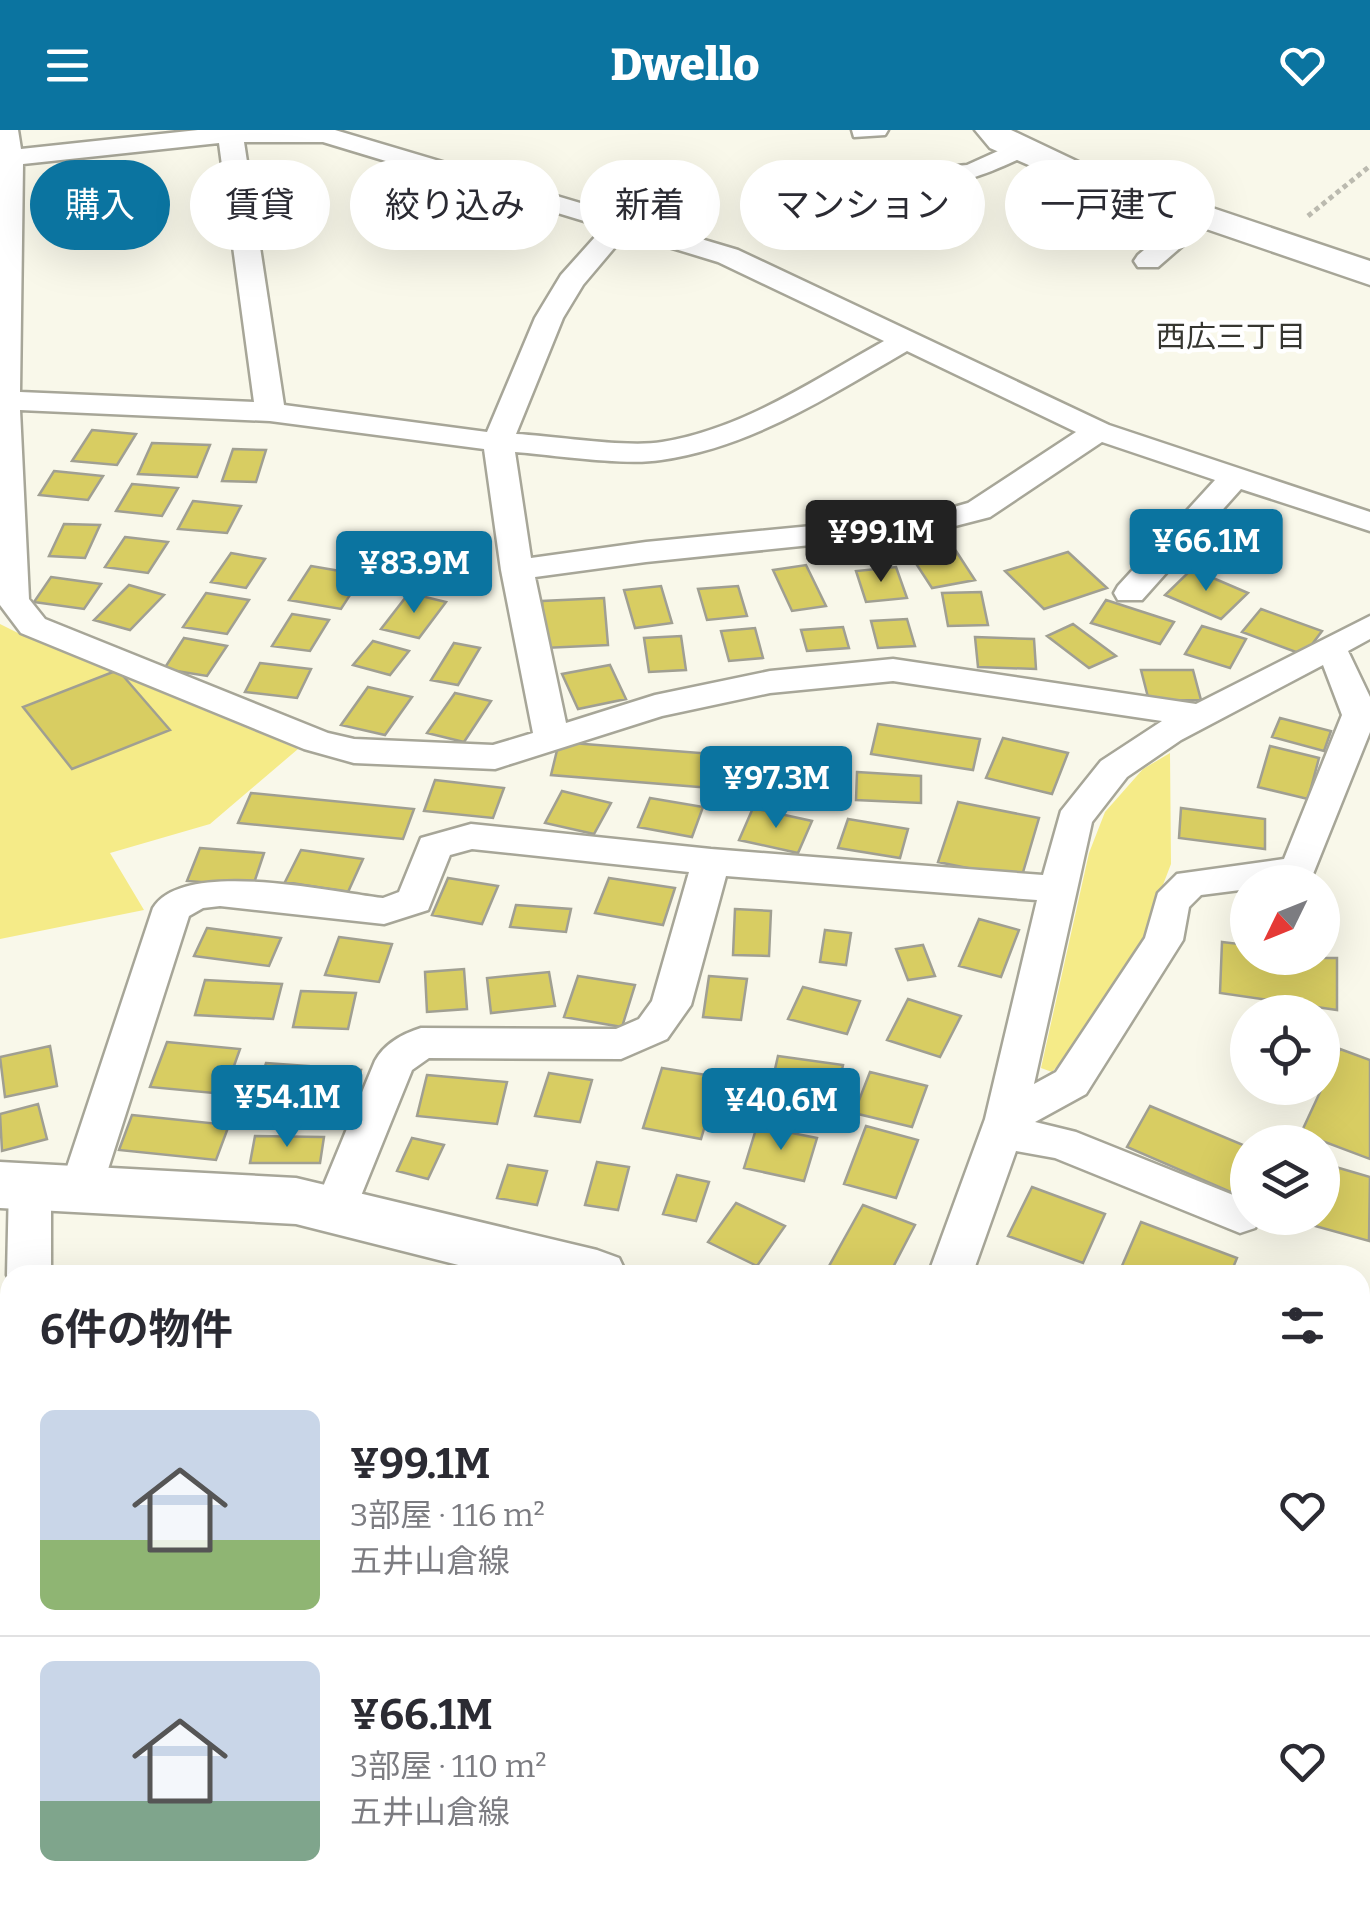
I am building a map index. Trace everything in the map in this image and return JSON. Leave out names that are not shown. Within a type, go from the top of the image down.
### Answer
[{"type":"main road","points":[[1006,140],[1050,160]]},
{"type":"main road","points":[[1215,221],[1370,274]]},
{"type":"main road","points":[[37,1186],[296,1201],[557,1265]]},
{"type":"street","points":[[580,212],[328,132],[230,134],[5,149],[2,400],[13,600],[33,626],[316,741],[354,751],[494,757],[655,706],[770,682],[893,670],[1197,715]]},
{"type":"street","points":[[230,134],[270,412]]},
{"type":"street","points":[[985,160],[1006,140]]},
{"type":"street","points":[[551,737],[517,570],[498,442],[550,318],[571,282],[599,250]]},
{"type":"street","points":[[707,250],[908,339],[1098,432],[1370,522]]},
{"type":"street","points":[[1148,261],[1161,250]]},
{"type":"street","points":[[2,400],[270,412],[498,442],[658,452],[727,436],[794,404],[908,339]]},
{"type":"street","points":[[517,570],[646,552],[928,524],[978,510],[1098,432]]},
{"type":"street","points":[[1130,592],[1235,476]]},
{"type":"street","points":[[954,1265],[1004,1125],[1074,820],[1114,770],[1197,715],[1370,626]]},
{"type":"street","points":[[1004,1125],[1070,1083],[1164,940],[1171,902],[1190,883],[1298,870],[1358,715],[1345,674],[1329,647]]},
{"type":"street","points":[[29,1265],[37,1186],[172,908],[195,895],[220,893],[384,911],[415,901],[434,847],[472,836],[711,862],[1059,890]]},
{"type":"street","points":[[335,1211],[395,1061],[422,1043],[621,1044],[653,1029],[672,1005],[711,862]]},
{"type":"street","points":[[1004,1125],[1061,1143],[1230,1212]]},
{"type":"path","points":[[1276,242],[1370,166]]},
{"type":"shaded area","points":[[0,624],[298,749],[210,824],[110,853],[144,910],[0,939]]},
{"type":"shaded area","points":[[1170,753],[1171,864],[1123,989],[1052,1072],[1041,1068],[1089,853],[1105,812],[1143,769]]},
{"type":"building","points":[[92,430],[136,434],[117,465],[72,461]]},
{"type":"building","points":[[152,443],[210,445],[197,477],[138,474]]},
{"type":"building","points":[[233,449],[266,450],[256,482],[222,481]]},
{"type":"building","points":[[54,471],[103,476],[88,500],[39,495]]},
{"type":"building","points":[[132,484],[178,488],[162,516],[116,511]]},
{"type":"building","points":[[193,501],[241,506],[227,533],[178,529]]},
{"type":"building","points":[[64,524],[100,525],[85,558],[49,556]]},
{"type":"building","points":[[125,537],[168,542],[148,573],[105,567]]},
{"type":"building","points":[[956,551],[975,580],[932,588],[913,559]]},
{"type":"building","points":[[1068,552],[1107,588],[1044,609],[1005,571]]},
{"type":"building","points":[[231,553],[265,559],[246,588],[211,582]]},
{"type":"building","points":[[806,565],[826,606],[792,611],[773,570]]},
{"type":"building","points":[[311,566],[363,575],[341,609],[289,600]]},
{"type":"building","points":[[896,567],[907,598],[866,602],[856,571]]},
{"type":"building","points":[[1192,569],[1248,593],[1221,619],[1165,595]]},
{"type":"building","points":[[51,577],[101,584],[84,609],[34,602]]},
{"type":"building","points":[[129,585],[164,595],[130,630],[94,620]]},
{"type":"building","points":[[661,586],[672,623],[635,628],[624,590]]},
{"type":"building","points":[[738,586],[747,616],[707,620],[698,589]]},
{"type":"building","points":[[981,592],[988,625],[948,626],[942,593]]},
{"type":"building","points":[[206,593],[249,600],[227,634],[183,627]]},
{"type":"building","points":[[409,593],[446,602],[419,638],[381,629]]},
{"type":"building","points":[[604,598],[608,645],[544,648],[542,601]]},
{"type":"building","points":[[1106,600],[1174,622],[1160,644],[1091,623]]},
{"type":"building","points":[[1261,609],[1322,631],[1304,655],[1242,632]]},
{"type":"building","points":[[292,614],[329,620],[310,651],[272,646]]},
{"type":"building","points":[[907,619],[915,646],[878,648],[871,621]]},
{"type":"building","points":[[1073,624],[1116,656],[1089,668],[1047,636]]},
{"type":"building","points":[[1202,626],[1246,639],[1230,668],[1185,654]]},
{"type":"building","points":[[843,627],[849,648],[807,651],[801,630]]},
{"type":"building","points":[[755,628],[763,658],[729,661],[721,631]]},
{"type":"building","points":[[681,636],[686,670],[649,672],[644,638]]},
{"type":"building","points":[[975,637],[1034,639],[1036,669],[978,667]]},
{"type":"building","points":[[184,638],[227,646],[207,676],[164,669]]},
{"type":"building","points":[[373,641],[409,651],[390,675],[353,665]]},
{"type":"building","points":[[454,643],[480,648],[458,685],[431,680]]},
{"type":"building","points":[[260,663],[311,669],[297,698],[245,692]]},
{"type":"building","points":[[610,665],[626,699],[578,709],[562,674]]},
{"type":"building","points":[[118,670],[170,730],[72,769],[23,707]]},
{"type":"building","points":[[1141,670],[1193,670],[1201,700],[1149,701]]},
{"type":"building","points":[[368,687],[412,697],[385,735],[341,725]]},
{"type":"building","points":[[455,693],[491,701],[464,742],[427,733]]},
{"type":"building","points":[[1280,718],[1331,731],[1324,751],[1272,737]]},
{"type":"building","points":[[878,724],[980,739],[973,770],[871,754]]},
{"type":"building","points":[[1003,738],[1068,753],[1052,794],[986,778]]},
{"type":"building","points":[[559,742],[802,761],[798,795],[551,775]]},
{"type":"building","points":[[1270,746],[1319,758],[1308,799],[1258,787]]},
{"type":"building","points":[[857,772],[921,776],[921,803],[856,800]]},
{"type":"building","points":[[435,780],[504,788],[493,818],[424,811]]},
{"type":"building","points":[[562,791],[611,803],[594,834],[545,823]]},
{"type":"building","points":[[251,793],[414,809],[403,839],[238,823]]},
{"type":"building","points":[[650,798],[703,807],[692,837],[638,827]]},
{"type":"building","points":[[958,802],[1039,818],[1021,879],[938,862]]},
{"type":"building","points":[[753,808],[812,821],[798,853],[739,840]]},
{"type":"building","points":[[1181,808],[1265,819],[1265,849],[1179,838]]},
{"type":"building","points":[[848,819],[908,829],[900,858],[838,848]]},
{"type":"building","points":[[200,848],[264,853],[253,886],[187,881]]},
{"type":"building","points":[[301,850],[363,859],[348,892],[285,882]]},
{"type":"building","points":[[448,878],[498,886],[482,924],[432,915]]},
{"type":"building","points":[[609,878],[675,888],[663,925],[595,913]]},
{"type":"building","points":[[516,905],[571,909],[566,932],[510,927]]},
{"type":"building","points":[[735,909],[771,911],[769,956],[733,955]]},
{"type":"building","points":[[979,919],[1019,930],[1001,977],[959,966]]},
{"type":"building","points":[[207,928],[281,938],[269,966],[194,956]]},
{"type":"building","points":[[825,930],[851,933],[846,965],[820,962]]},
{"type":"building","points":[[339,937],[392,944],[379,982],[325,975]]},
{"type":"building","points":[[1222,942],[1230,943],[1230,975],[1337,975],[1337,995],[1220,993]]},
{"type":"building","points":[[923,945],[935,976],[908,980],[896,949]]},
{"type":"building","points":[[464,969],[467,1009],[427,1012],[425,972]]},
{"type":"building","points":[[549,972],[555,1006],[491,1013],[487,978]]},
{"type":"building","points":[[578,976],[635,985],[622,1027],[564,1017]]},
{"type":"building","points":[[709,976],[747,979],[741,1020],[703,1017]]},
{"type":"building","points":[[205,980],[282,984],[273,1019],[195,1015]]},
{"type":"building","points":[[803,987],[860,1001],[847,1034],[788,1019]]},
{"type":"building","points":[[301,991],[356,993],[348,1029],[293,1027]]},
{"type":"building","points":[[908,999],[961,1016],[940,1057],[887,1040]]},
{"type":"building","points":[[167,1042],[240,1049],[224,1094],[150,1087]]},
{"type":"building","points":[[50,1046],[57,1086],[5,1097],[0,1057]]},
{"type":"building","points":[[1340,1049],[1370,1060],[1370,1159],[1340,1148],[1340,1125],[1305,1125],[1314,1105],[1340,1105]]},
{"type":"building","points":[[778,1056],[843,1065],[832,1119],[766,1109]]},
{"type":"building","points":[[266,1063],[361,1070],[352,1105],[255,1099]]},
{"type":"building","points":[[662,1068],[719,1077],[701,1139],[643,1128]]},
{"type":"building","points":[[870,1072],[927,1086],[912,1127],[854,1113]]},
{"type":"building","points":[[549,1073],[592,1080],[580,1122],[535,1116]]},
{"type":"building","points":[[427,1075],[507,1082],[497,1124],[417,1116]]},
{"type":"building","points":[[38,1104],[47,1139],[2,1151],[0,1114]]},
{"type":"building","points":[[1150,1106],[1230,1139],[1230,1192],[1127,1147]]},
{"type":"building","points":[[132,1115],[229,1125],[216,1160],[119,1150]]},
{"type":"building","points":[[757,1126],[817,1138],[804,1181],[744,1168]]},
{"type":"building","points":[[866,1126],[918,1140],[896,1198],[844,1184]]},
{"type":"building","points":[[255,1136],[324,1137],[320,1163],[250,1163]]},
{"type":"building","points":[[412,1138],[444,1145],[428,1179],[397,1171]]},
{"type":"building","points":[[597,1162],[629,1167],[618,1210],[585,1205]]},
{"type":"building","points":[[508,1165],[547,1171],[537,1205],[497,1198]]},
{"type":"building","points":[[1340,1168],[1370,1177],[1369,1241],[1340,1233]]},
{"type":"building","points":[[677,1175],[709,1182],[696,1221],[663,1214]]},
{"type":"building","points":[[1032,1187],[1105,1214],[1083,1263],[1008,1236]]},
{"type":"building","points":[[736,1203],[785,1226],[758,1265],[708,1242]]},
{"type":"building","points":[[863,1205],[915,1225],[894,1265],[830,1265]]},
{"type":"building","points":[[1141,1222],[1237,1258],[1234,1265],[1122,1265]]},
{"type":"district","name":"西広三丁目","points":[[1231,337]]}]
